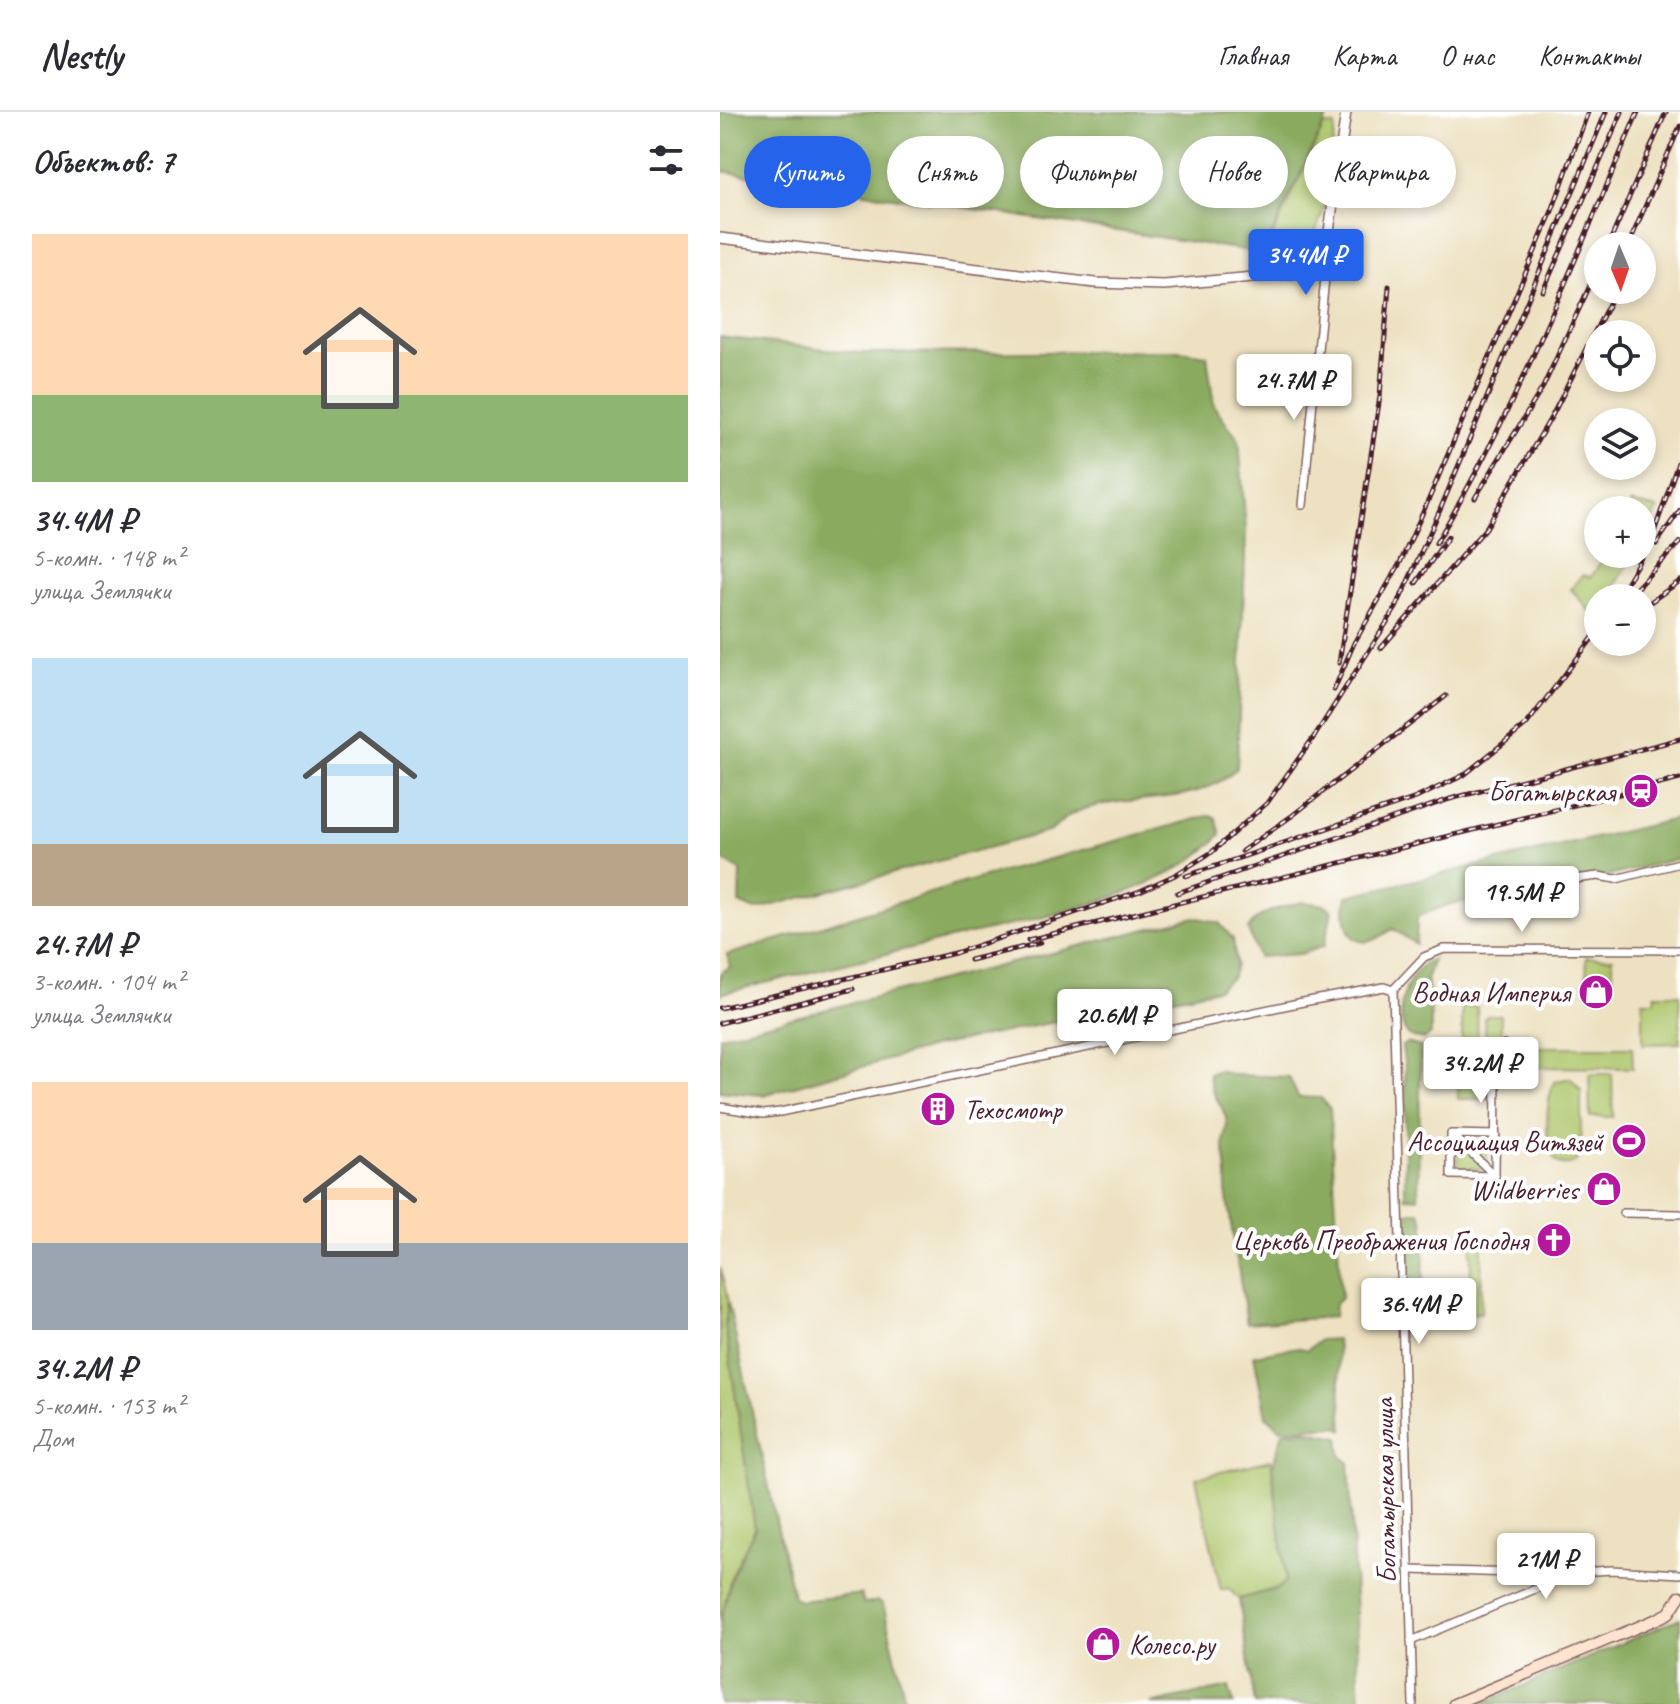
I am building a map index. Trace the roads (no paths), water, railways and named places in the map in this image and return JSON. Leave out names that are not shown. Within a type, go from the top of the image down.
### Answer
[{"type":"main road","points":[[1454,1704],[1657,1619],[1669,1613],[1680,1596]]},
{"type":"street","points":[[1303,505],[1327,255],[1346,112]]},
{"type":"street","points":[[720,238],[1126,285],[1208,282],[1298,273],[1318,267],[1327,255]]},
{"type":"street","points":[[1575,879],[1598,876],[1616,879],[1680,863]]},
{"type":"street","points":[[720,1107],[753,1113],[780,1112],[1303,1002],[1384,987],[1393,990],[1424,957],[1444,949],[1680,950]]},
{"type":"street","name":"Богатырская улица","points":[[1393,990],[1413,1704]]},
{"type":"street","points":[[1495,1176],[1496,1079],[1505,1079],[1504,1045]]},
{"type":"street","points":[[1495,1176],[1451,1175],[1451,1134],[1496,1135]]},
{"type":"street","points":[[1458,1134],[1458,1140],[1495,1176]]},
{"type":"street","points":[[1623,1213],[1680,1214]]},
{"type":"street","points":[[1409,1570],[1551,1574],[1611,1570],[1680,1574]]},
{"type":"street","points":[[1411,1641],[1540,1587],[1551,1574]]},
{"type":"railway","points":[[1334,690],[1354,643],[1400,563],[1428,501],[1552,211],[1588,112]]},
{"type":"railway","points":[[720,1008],[955,953],[1140,891],[1175,875],[1212,852],[1267,803],[1316,734],[1396,608],[1606,112]]},
{"type":"railway","points":[[1543,291],[1622,112]]},
{"type":"railway","points":[[1436,543],[1519,385],[1638,112]]},
{"type":"railway","points":[[1614,232],[1666,112]]},
{"type":"railway","points":[[1634,232],[1680,126]]},
{"type":"railway","points":[[1339,663],[1380,396],[1389,286]]},
{"type":"railway","points":[[1475,498],[1543,387],[1584,298]]},
{"type":"railway","points":[[1381,648],[1486,528],[1553,414],[1609,304]]},
{"type":"railway","points":[[1625,584],[1651,541],[1680,457]]},
{"type":"railway","points":[[1656,544],[1680,510]]},
{"type":"railway","points":[[1416,583],[1448,537]]},
{"type":"railway","points":[[1640,584],[1680,542]]},
{"type":"railway","points":[[1656,598],[1680,581]]},
{"type":"railway","points":[[1186,876],[1416,798],[1464,775],[1526,725],[1584,649]]},
{"type":"railway","points":[[1242,851],[1446,696]]},
{"type":"railway","points":[[1177,893],[1450,799],[1680,739]]},
{"type":"railway","points":[[1028,940],[1680,779]]},
{"type":"railway","points":[[970,960],[1040,943]]},
{"type":"railway","points":[[720,1023],[853,989]]},
{"type":"place","name":"Богатырская","points":[[1641,791]]},
{"type":"place","name":"Водная Империя","points":[[1596,992]]},
{"type":"place","name":"Техосмотр","points":[[938,1109]]},
{"type":"place","name":"Ассоциация Витязей","points":[[1629,1141]]},
{"type":"place","name":"Wildberries","points":[[1604,1189]]},
{"type":"place","name":"Церковь Преображения Господня","points":[[1554,1240]]},
{"type":"place","name":"Колесо.ру","points":[[1103,1644]]}]
